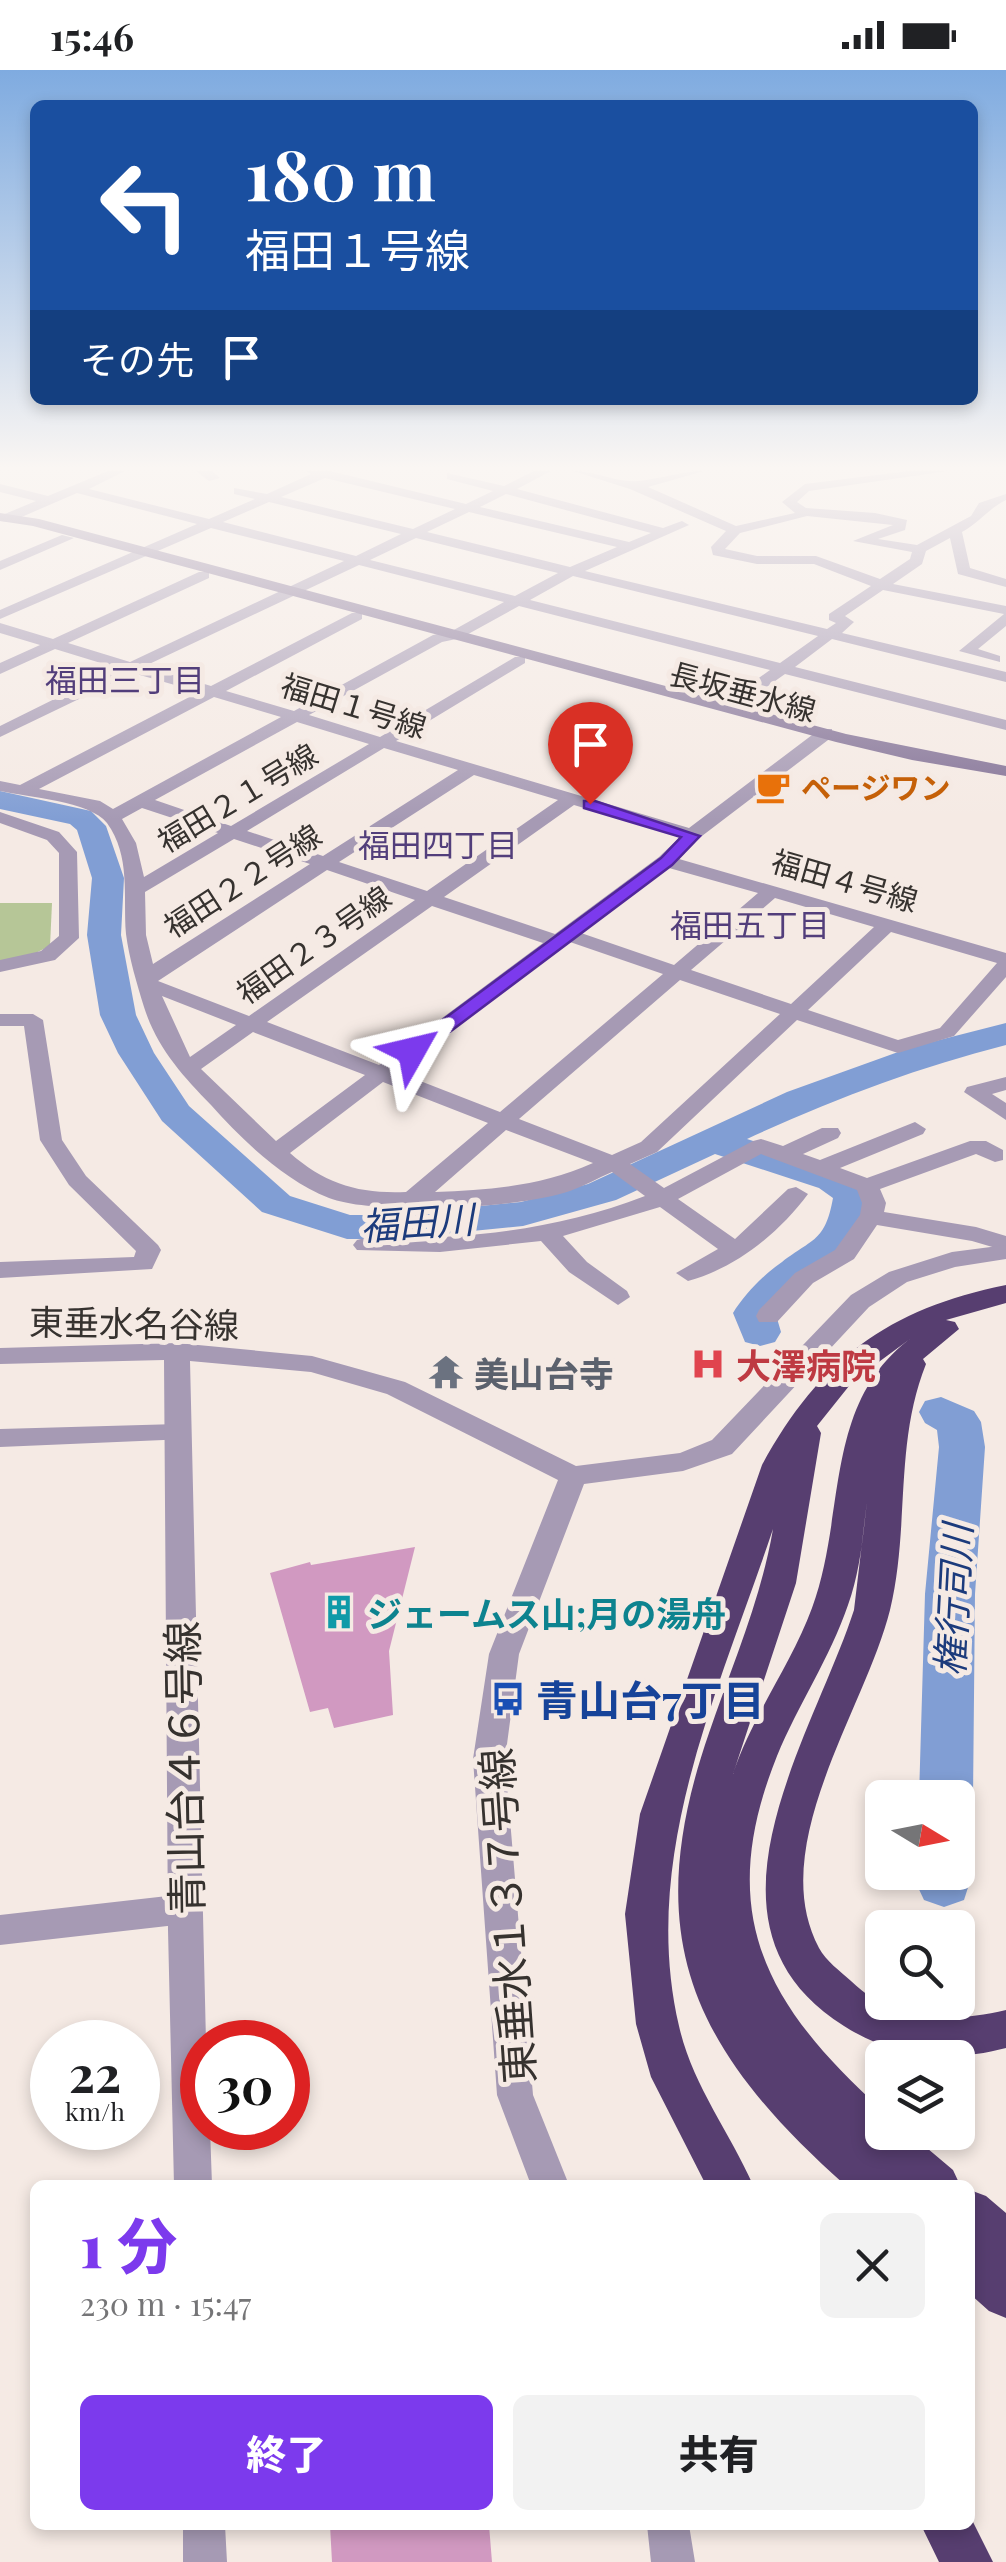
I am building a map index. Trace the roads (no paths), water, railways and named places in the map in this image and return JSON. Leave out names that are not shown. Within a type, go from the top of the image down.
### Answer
[{"type":"highway","points":[[727,2180],[700,2136],[673,2077],[657,2024],[645,1914],[650,1864],[670,1778],[792,1434],[829,1387],[894,1332],[942,1309],[1006,1294]]},
{"type":"highway","points":[[931,2180],[827,2088],[789,2046],[744,1972],[733,1937],[729,1900],[735,1829],[757,1760],[814,1653],[838,1579],[853,1465],[867,1411],[888,1374],[906,1355],[944,1329],[1006,1309]]},
{"type":"highway","points":[[944,1329],[918,1352],[896,1400],[872,1612],[787,1833],[783,1888],[791,1932],[812,1973],[862,2016],[892,2030],[924,2038],[955,2040],[1006,2029]]},
{"type":"highway","points":[[829,1387],[807,1427],[780,1582],[702,1822],[694,1905],[699,1944],[726,2019],[776,2086],[873,2180]]},
{"type":"highway","points":[[975,2216],[1006,2242]]},
{"type":"highway","points":[[975,2267],[1006,2294]]},
{"type":"highway","points":[[950,2530],[967,2562]]},
{"type":"main road","name":"長坂垂水線","points":[[260,587],[356,616],[447,636],[520,660],[1006,781]]},
{"type":"main road","name":"長坂垂水線","points":[[264,587],[728,708],[822,737],[1006,771]]},
{"type":"street","points":[[0,615],[63,587]]},
{"type":"street","points":[[0,669],[177,587]]},
{"type":"street","points":[[0,732],[298,587]]},
{"type":"street","points":[[463,587],[1006,724]]},
{"type":"street","points":[[112,817],[294,716],[542,587]]},
{"type":"street","points":[[632,587],[1006,677]]},
{"type":"street","points":[[728,708],[831,636],[848,622],[834,617],[878,587]]},
{"type":"street","points":[[892,587],[974,604],[980,610],[1006,615]]},
{"type":"street","points":[[998,659],[967,651],[1006,615]]},
{"type":"street","points":[[22,791],[356,616]]},
{"type":"street","name":"福田１号線","points":[[0,628],[692,836]]},
{"type":"street","name":"福田２１号線","points":[[136,890],[520,660]]},
{"type":"street","points":[[275,1154],[666,862],[692,836],[822,737]]},
{"type":"street","name":"福田２２号線","points":[[147,981],[322,863],[472,769]]},
{"type":"street","points":[[0,786],[94,805],[112,817],[127,843],[136,890],[136,935],[147,981],[176,1056],[275,1154],[304,1178],[340,1194],[410,1201],[491,1197],[561,1186],[615,1164],[649,1147],[796,1014],[888,924]]},
{"type":"street","name":"福田２３号線","points":[[187,1069],[571,799]]},
{"type":"street","points":[[140,801],[428,898],[674,972],[898,1047],[947,1032],[1006,962]]},
{"type":"street","points":[[0,818],[53,836],[68,852],[69,938],[48,956],[0,966]]},
{"type":"street","name":"福田４号線","points":[[666,862],[774,890],[1006,962]]},
{"type":"street","points":[[410,1201],[774,890]]},
{"type":"street","points":[[147,981],[615,1164],[664,1196],[698,1227],[736,1250]]},
{"type":"street","points":[[0,1020],[33,1020],[51,1140],[77,1180],[149,1250],[143,1264],[0,1270]]},
{"type":"street","points":[[1006,1083],[975,1092],[1006,1113]]},
{"type":"street","points":[[823,1168],[915,1128]]},
{"type":"street","points":[[785,1154],[830,1133]]},
{"type":"street","points":[[366,1245],[412,1247],[547,1234],[620,1215],[760,1146],[867,1186],[978,1145]]},
{"type":"street","points":[[768,1316],[804,1278],[845,1254],[853,1237],[871,1217],[874,1203],[867,1186]]},
{"type":"street","points":[[688,1273],[736,1250],[771,1226],[796,1194]]},
{"type":"street","points":[[871,1217],[976,1234],[1006,1248]]},
{"type":"street","points":[[547,1234],[578,1267],[618,1296]]},
{"type":"street","points":[[573,1476],[684,1462],[722,1446],[860,1301],[898,1277],[1006,1248]]},
{"type":"street","name":"東垂水名谷線","points":[[0,1356],[177,1351],[312,1364],[396,1388],[573,1476]]},
{"type":"street","name":"青山台４６号線","points":[[177,1351],[193,2180]]},
{"type":"street","points":[[0,1438],[178,1433]]},
{"type":"street","name":"東垂水１３７号線","points":[[548,2180],[516,2095],[489,1760],[504,1654],[573,1476]]},
{"type":"street","points":[[0,1930],[185,1909]]},
{"type":"street","points":[[204,2530],[205,2562]]},
{"type":"street","points":[[669,2530],[673,2562]]},
{"type":"waterway","name":"福田川","points":[[0,800],[80,817],[91,826],[108,878],[104,935],[118,1015],[136,1053],[175,1113],[276,1204],[347,1227],[392,1227],[523,1214],[602,1192],[713,1141]]},
{"type":"waterway","name":"福田川","points":[[713,1141],[800,1100],[925,1055],[1006,1034]]},
{"type":"waterway","name":"権行司川","points":[[713,1141],[833,1180],[853,1195],[848,1224],[828,1253],[796,1271],[754,1313],[760,1332]]},
{"type":"waterway","name":"権行司川","points":[[941,1412],[958,1422],[962,1447],[950,1594],[946,1780]]},
{"type":"place","name":"ページワン","points":[[773,787]]},
{"type":"place","name":"大澤病院","points":[[708,1364]]},
{"type":"place","name":"美山台寺","points":[[446,1372]]},
{"type":"place","name":"ジェームス山;月の湯舟","points":[[339,1612]]},
{"type":"place","name":"青山台7丁目","points":[[508,1699]]},
{"type":"district","name":"福田三丁目","points":[[125,678]]},
{"type":"district","name":"福田四丁目","points":[[438,843]]},
{"type":"district","name":"福田五丁目","points":[[750,923]]}]
